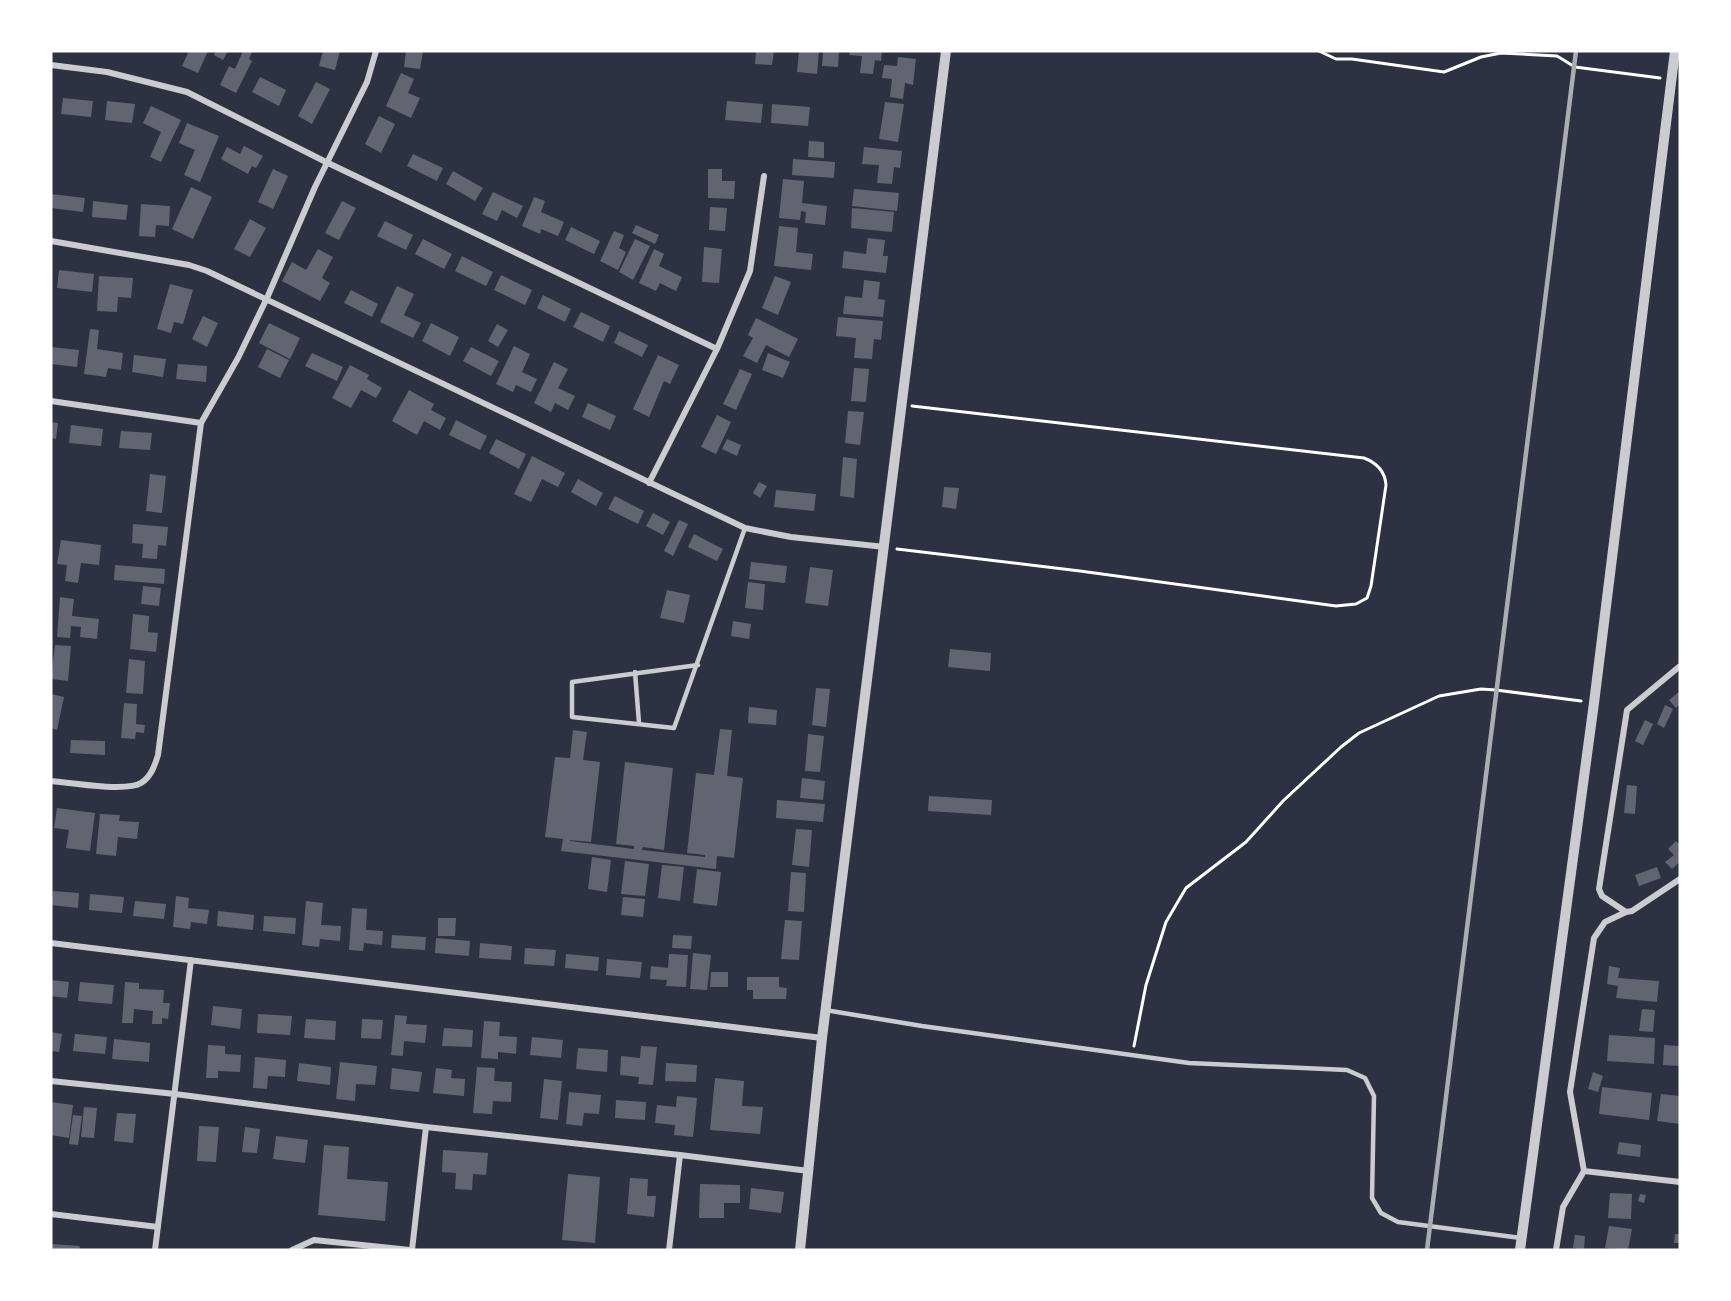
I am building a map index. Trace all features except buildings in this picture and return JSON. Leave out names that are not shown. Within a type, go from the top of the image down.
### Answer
[{"type":"street","points":[[51,781],[126,788],[141,783],[153,770],[158,755],[201,423],[238,358],[267,298],[326,162],[368,82],[376,51]]},
{"type":"street","points":[[800,1250],[825,1010],[946,51]]},
{"type":"street","points":[[1521,1244],[1594,703],[1675,51]]},
{"type":"street","points":[[51,66],[107,72],[187,92],[326,162],[717,349]]},
{"type":"street","points":[[649,483],[717,349],[750,271],[764,176]]},
{"type":"street","points":[[51,241],[189,265],[207,272],[267,298],[745,528],[791,537],[885,548]]},
{"type":"street","points":[[51,400],[201,423]]},
{"type":"street","points":[[1626,912],[1602,897],[1599,889],[1627,710],[1680,666]]},
{"type":"street","points":[[1556,1250],[1563,1207],[1584,1171],[1570,1092],[1594,938],[1605,922],[1632,911],[1680,879]]},
{"type":"street","points":[[51,943],[822,1038]]},
{"type":"street","points":[[155,1250],[191,960]]},
{"type":"street","points":[[51,1081],[175,1094],[426,1127],[680,1155],[809,1172]]},
{"type":"street","points":[[292,1250],[314,1240],[411,1250],[426,1127]]},
{"type":"street","points":[[669,1250],[680,1155]]},
{"type":"street","points":[[1584,1171],[1680,1182]]},
{"type":"street","points":[[51,1214],[158,1227]]},
{"type":"lane","points":[[698,665],[572,682],[572,717],[674,728],[698,665],[745,528]]},
{"type":"lane","points":[[635,672],[639,723]]},
{"type":"lane","points":[[825,1010],[922,1026],[1189,1063],[1347,1070],[1365,1078],[1374,1096],[1372,1198],[1381,1213],[1398,1222],[1521,1244]]},
{"type":"path","points":[[1319,51],[1336,59],[1352,58],[1444,72],[1480,57],[1501,53],[1557,56],[1575,67],[1671,80]]},
{"type":"path","points":[[885,548],[1336,606],[1356,604],[1367,598],[1371,586],[1386,486],[1385,476],[1380,468],[1364,458],[902,405]]},
{"type":"path","points":[[1132,1056],[1146,985],[1166,922],[1186,888],[1246,842],[1283,801],[1359,733],[1439,696],[1481,689],[1594,703]]},
{"type":"railway","points":[[1427,1250],[1576,51]]}]
